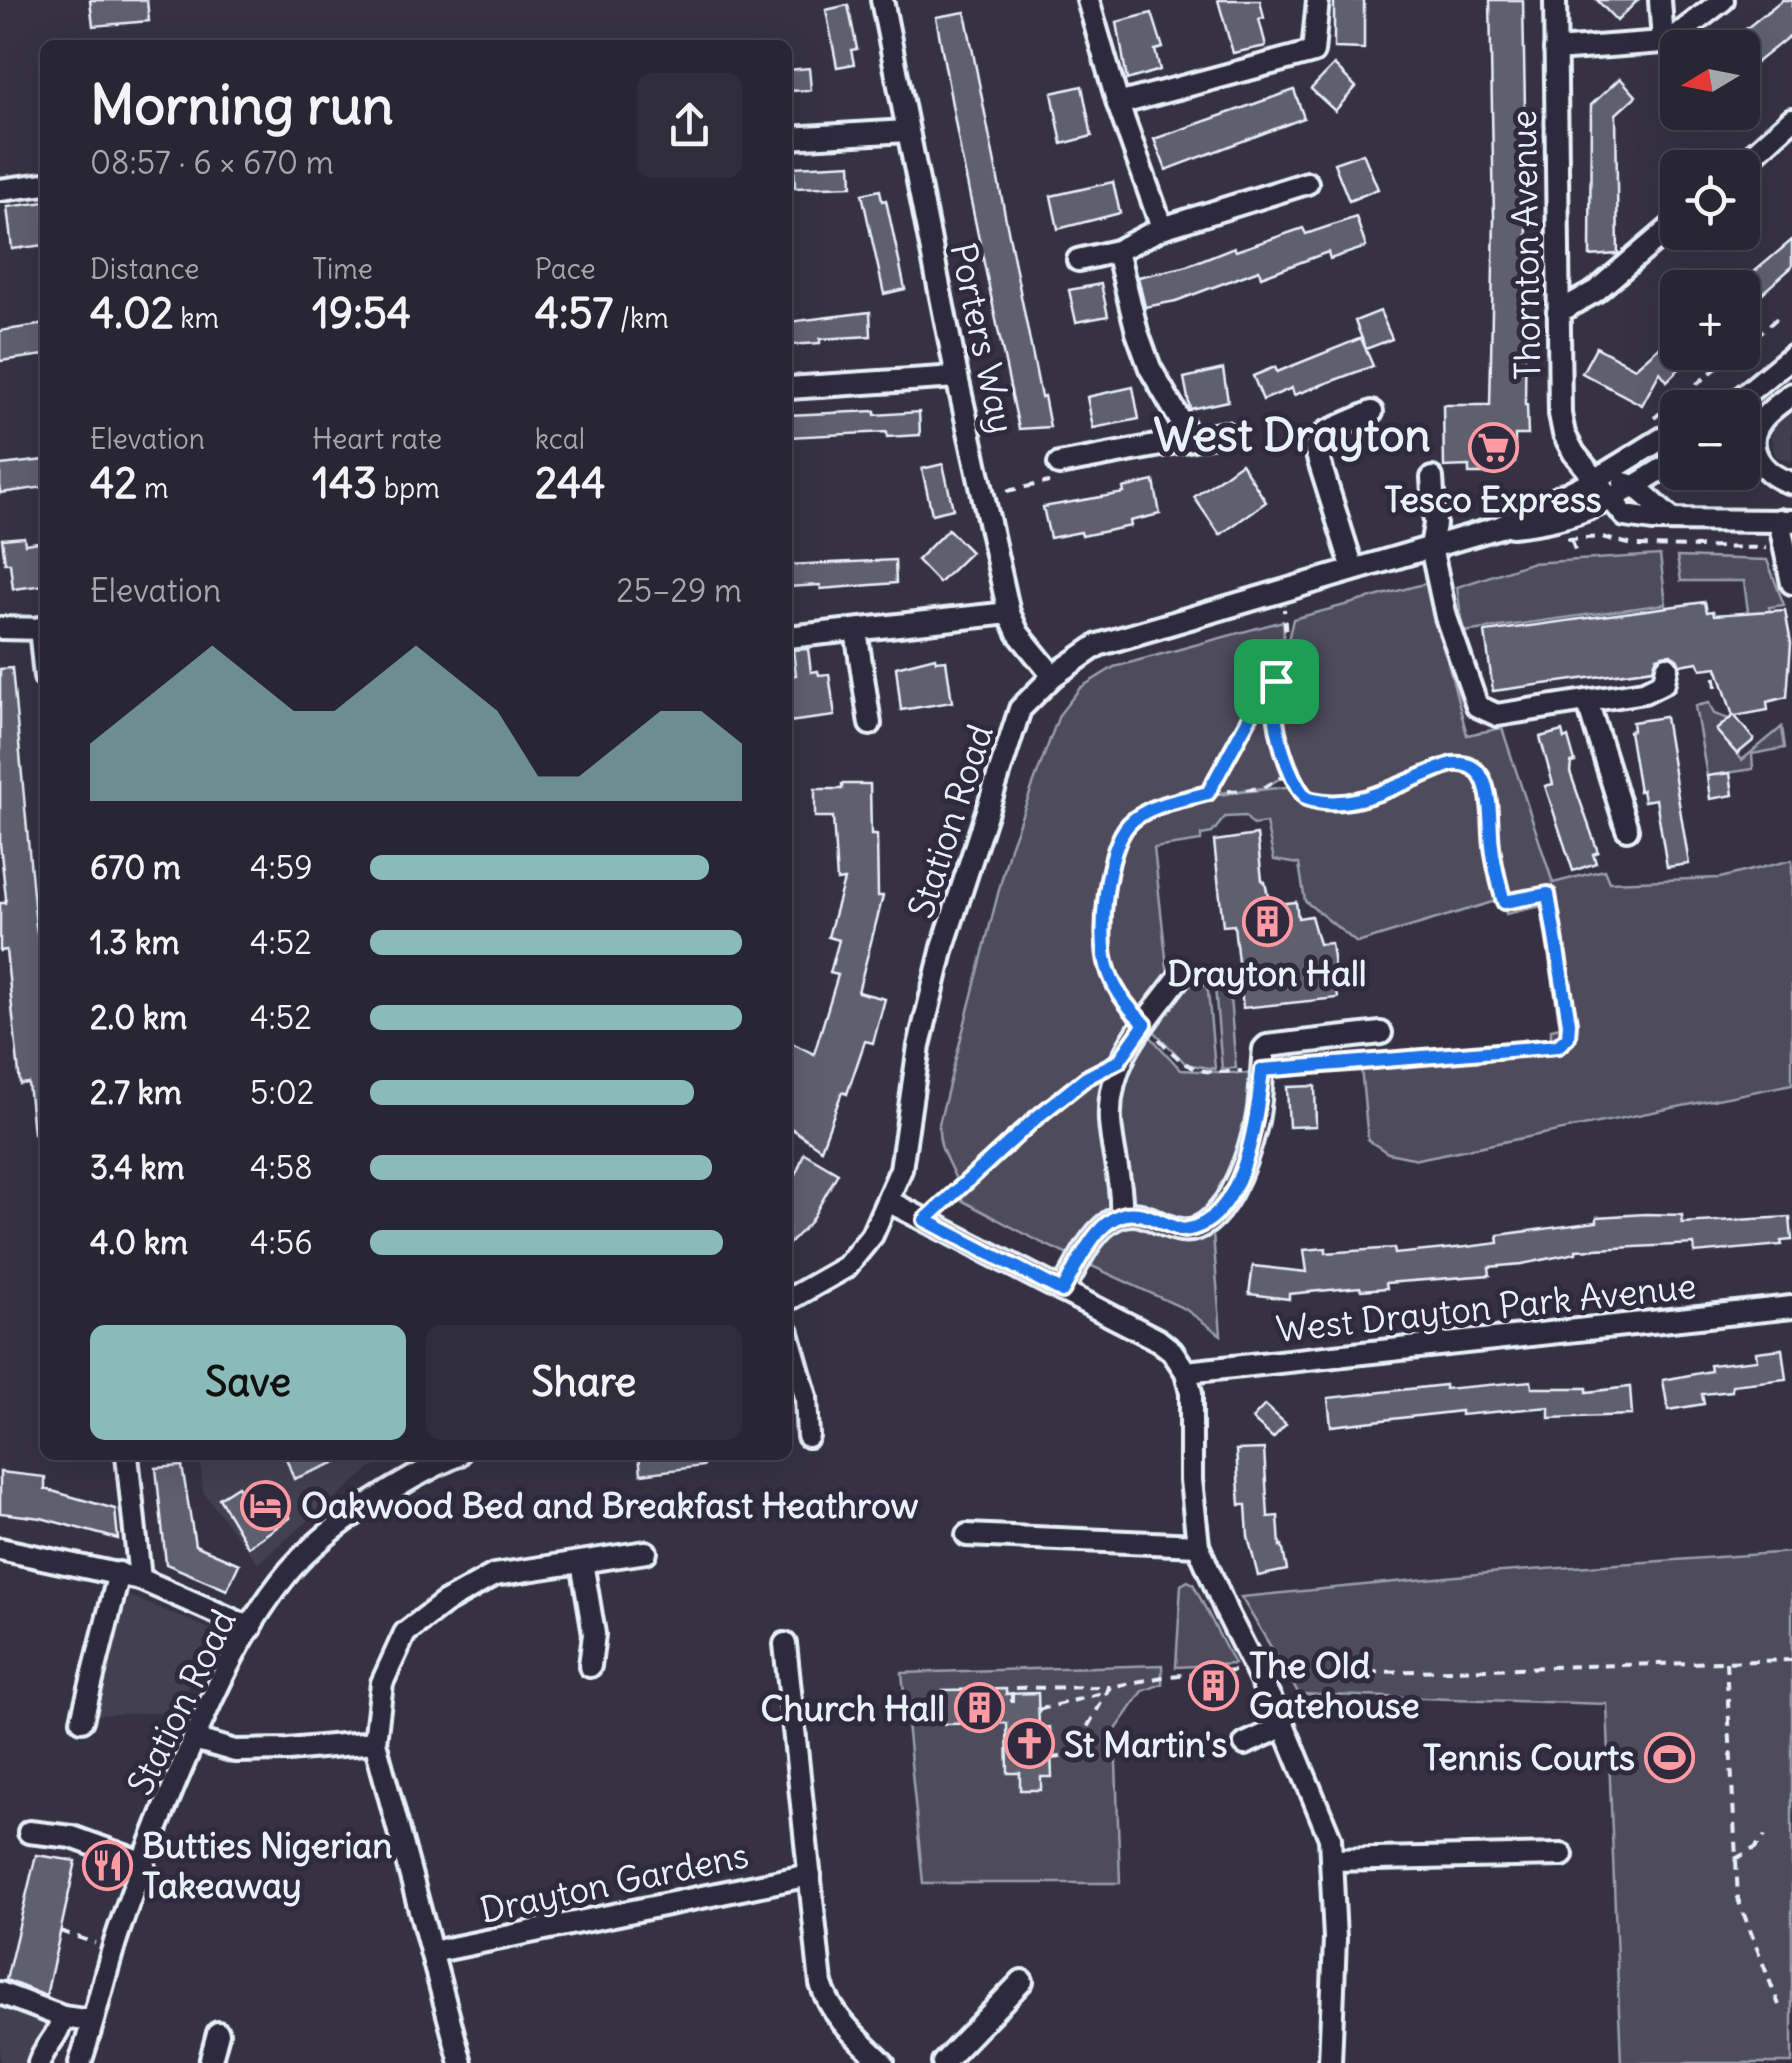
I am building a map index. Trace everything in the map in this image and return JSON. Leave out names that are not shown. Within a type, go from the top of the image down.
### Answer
[{"type":"street","name":"Porters Way","points":[[882,0],[957,377],[1009,612],[1018,633],[1052,676]]},
{"type":"street","points":[[1088,0],[1118,104],[1162,228]]},
{"type":"street","points":[[1118,104],[1313,52],[1318,0]]},
{"type":"street","name":"Thornton Avenue","points":[[1555,0],[1560,414],[1574,453],[1598,478],[1611,501]]},
{"type":"street","points":[[1660,0],[1662,30]]},
{"type":"street","points":[[1684,30],[1723,0]]},
{"type":"street","points":[[1555,50],[1660,42]]},
{"type":"street","points":[[1758,150],[1792,119]]},
{"type":"street","points":[[792,138],[907,131]]},
{"type":"street","points":[[1078,260],[1117,251],[1162,228],[1307,183]]},
{"type":"street","points":[[0,190],[40,185]]},
{"type":"street","points":[[1558,312],[1596,292],[1660,237]]},
{"type":"street","points":[[1117,251],[1150,368],[1191,440]]},
{"type":"street","points":[[1751,390],[1792,356]]},
{"type":"street","points":[[792,388],[957,377]]},
{"type":"street","points":[[1789,482],[1762,466],[1754,440],[1758,424],[1792,394]]},
{"type":"street","points":[[1353,569],[1314,448],[1326,432],[1372,412]]},
{"type":"street","points":[[1059,464],[1226,433]]},
{"type":"street","name":"Station Road","points":[[792,1298],[846,1267],[872,1235],[888,1201],[900,1168],[918,1046],[943,947],[1020,710],[1052,676],[1098,646],[1500,527],[1598,478],[1660,440]]},
{"type":"street","name":"Station Road","points":[[1500,527],[1554,522],[1611,501],[1660,470]]},
{"type":"street","points":[[1432,478],[1434,524],[1430,547],[1470,694],[1484,712],[1497,715],[1655,688],[1664,682],[1667,667]]},
{"type":"street","points":[[1598,478],[1636,486],[1672,519]]},
{"type":"street","points":[[1611,501],[1625,516],[1634,518],[1786,521],[1784,552],[1792,582]]},
{"type":"street","points":[[792,638],[1009,612]]},
{"type":"street","points":[[0,628],[40,628]]},
{"type":"street","points":[[856,630],[870,724]]},
{"type":"street","points":[[1587,701],[1627,829]]},
{"type":"street","points":[[1121,1215],[1110,1096],[1119,1061],[1180,976]]},
{"type":"street","points":[[1062,1291],[1097,1234],[1121,1215],[1140,1214],[1184,1230],[1212,1220],[1244,1165],[1257,1123],[1264,1049],[1271,1045],[1382,1033]]},
{"type":"street","points":[[888,1201],[1158,1340],[1172,1351],[1186,1372],[1192,1404],[1191,1480],[1198,1544],[1226,1611],[1284,1726],[1330,1838],[1334,1939],[1330,2063]]},
{"type":"street","name":"West Drayton Park Avenue","points":[[1186,1372],[1792,1307]]},
{"type":"street","points":[[792,1346],[806,1397],[808,1436]]},
{"type":"street","points":[[82,1720],[129,1576],[127,1460]]},
{"type":"street","name":"Station Road","points":[[80,2063],[144,1862],[194,1739],[251,1628],[292,1568],[328,1534],[449,1460]]},
{"type":"street","points":[[967,1535],[1198,1544]]},
{"type":"street","points":[[0,1549],[129,1576],[251,1628]]},
{"type":"street","points":[[461,2063],[375,1742],[382,1682],[405,1633],[444,1603],[494,1575],[646,1552]]},
{"type":"street","points":[[582,1562],[594,1634],[590,1666]]},
{"type":"street","points":[[786,1644],[821,1984],[828,2003],[883,2063]]},
{"type":"street","points":[[1245,1744],[1284,1726]]},
{"type":"street","points":[[194,1739],[235,1751],[375,1742]]},
{"type":"street","points":[[29,1832],[72,1836],[144,1862]]},
{"type":"street","points":[[1330,1860],[1562,1855]]},
{"type":"street","name":"Drayton Gardens","points":[[432,1952],[810,1875]]},
{"type":"street","points":[[943,2063],[1022,1980]]},
{"type":"street","points":[[0,1992],[63,2016],[92,2021]]},
{"type":"street","points":[[39,2063],[44,2048],[57,2036],[63,2016]]},
{"type":"street","points":[[210,2063],[218,2033]]},
{"type":"path","points":[[1760,333],[1781,315]]},
{"type":"path","points":[[1648,422],[1679,402],[1715,370]]},
{"type":"path","points":[[1723,370],[1726,375]]},
{"type":"path","points":[[1007,491],[1063,479],[1059,464]]},
{"type":"path","points":[[1572,538],[1575,550]]},
{"type":"path","points":[[1617,542],[1637,546],[1759,546],[1784,552]]},
{"type":"path","points":[[1282,589],[1286,638],[1276,681],[1278,724],[1296,786],[1306,798],[1326,804],[1348,803],[1452,764],[1467,764],[1477,770],[1487,788],[1491,844],[1504,902],[1548,894],[1568,1037],[1558,1046],[1262,1070],[1197,1072],[1186,1066],[1120,996],[1107,966],[1103,945],[1110,870],[1119,841],[1129,824],[1148,811],[1208,793],[1274,785],[1286,775],[1286,755]]},
{"type":"path","points":[[1716,687],[1714,672],[1718,672]]},
{"type":"path","points":[[1208,793],[1260,698],[1276,681]]},
{"type":"path","points":[[925,1220],[1036,1118],[1086,1078],[1119,1061]]},
{"type":"path","points":[[1038,1710],[1168,1676],[1792,1660]]},
{"type":"path","points":[[1726,1662],[1738,1899],[1779,2006]]},
{"type":"path","points":[[1012,1702],[1012,1688],[1108,1689]]},
{"type":"path","points":[[1050,1758],[1071,1756],[1108,1689]]},
{"type":"path","points":[[1735,1859],[1751,1851],[1764,1836]]},
{"type":"path","points":[[60,1931],[114,1949]]},
{"type":"shaded area","points":[[1792,411],[1792,462],[1775,456],[1771,437],[1776,425]]},
{"type":"shaded area","points":[[1660,555],[1666,604],[1463,632],[1457,587],[1530,563]]},
{"type":"shaded area","points":[[1677,557],[1767,560],[1784,605],[1769,607],[1770,611],[1748,612],[1744,581],[1681,581]]},
{"type":"shaded area","points":[[1427,583],[1467,735],[1502,728],[1553,883],[1604,870],[1609,882],[1720,878],[1792,860],[1792,1084],[1418,1159],[1388,1153],[1368,1140],[1360,1057],[1551,1041],[1551,1029],[1560,1027],[1541,906],[1506,914],[1504,902],[1532,890],[1357,943],[1305,901],[1299,864],[1274,860],[1266,823],[1253,825],[1245,816],[1225,817],[1212,833],[1201,835],[1201,841],[1154,848],[1168,976],[1139,1013],[1129,1001],[1115,977],[1107,938],[1114,865],[1124,835],[1145,815],[1164,806],[1213,795],[1305,784],[1286,735],[1279,696],[1281,667],[1293,619]]},
{"type":"shaded area","points":[[1283,621],[1274,694],[1286,775],[1263,788],[1185,797],[1150,807],[1129,820],[1116,841],[1108,871],[1100,944],[1104,970],[1118,1001],[1181,1070],[1253,1074],[1247,1115],[1232,1164],[1211,1209],[1221,1335],[1185,1309],[1042,1243],[961,1200],[941,1145],[939,1124],[1010,847],[1059,715],[1080,688],[1114,667]]},
{"type":"shaded area","points":[[1709,703],[1714,714],[1729,719],[1717,731],[1742,760],[1782,727],[1785,748],[1752,754],[1753,769],[1707,776],[1695,706]]},
{"type":"shaded area","points":[[1204,984],[1208,991],[1215,1069],[1186,1064],[1152,1029],[1186,988]]},
{"type":"shaded area","points":[[1229,986],[1236,1068],[1222,1069],[1215,987]]},
{"type":"shaded area","points":[[200,1460],[388,1460],[370,1469],[258,1563],[203,1492]]},
{"type":"shaded area","points":[[1792,1552],[1792,2063],[1621,2063],[1607,1704],[1299,1694],[1241,1597],[1488,1573]]},
{"type":"shaded area","points":[[1188,1581],[1234,1664],[1176,1667],[1181,1585]]},
{"type":"shaded area","points":[[123,1593],[210,1629],[178,1712],[93,1715]]},
{"type":"shaded area","points":[[1162,1665],[1162,1684],[1143,1691],[1115,1731],[1120,1883],[923,1883],[902,1673]]},
{"type":"shaded area","points":[[0,1988],[65,2022],[50,2063],[0,2063]]},
{"type":"building","points":[[90,0],[147,0],[149,21],[93,26]]},
{"type":"building","points":[[1218,0],[1260,0],[1264,18],[1259,19],[1266,46],[1233,53]]},
{"type":"building","points":[[1334,0],[1364,0],[1364,49],[1334,48]]},
{"type":"building","points":[[1490,0],[1523,0],[1528,435],[1515,435],[1515,462],[1488,461],[1489,474],[1469,474],[1469,466],[1444,467],[1443,405],[1490,405],[1494,218]]},
{"type":"building","points":[[1597,0],[1638,0],[1617,21]]},
{"type":"building","points":[[1782,0],[1792,0],[1792,34],[1760,60],[1760,30],[1744,30]]},
{"type":"building","points":[[848,5],[857,49],[851,50],[854,64],[837,67],[826,10]]},
{"type":"building","points":[[965,12],[1050,427],[1019,429],[961,154],[936,17]]},
{"type":"building","points":[[1152,13],[1163,48],[1155,50],[1160,70],[1127,80],[1117,22]]},
{"type":"building","points":[[1334,65],[1356,87],[1335,111],[1311,89]]},
{"type":"building","points":[[809,68],[811,90],[792,91],[792,70]]},
{"type":"building","points":[[1620,78],[1636,96],[1616,114],[1618,254],[1590,256],[1591,105]]},
{"type":"building","points":[[1082,86],[1092,136],[1062,144],[1052,93]]},
{"type":"building","points":[[1294,90],[1304,118],[1166,170],[1154,139]]},
{"type":"building","points":[[1363,153],[1378,189],[1349,201],[1334,163]]},
{"type":"building","points":[[851,164],[852,186],[795,188],[794,167]]},
{"type":"building","points":[[1113,182],[1120,213],[1058,229],[1051,196]]},
{"type":"building","points":[[880,190],[882,201],[886,200],[905,289],[884,294],[862,194]]},
{"type":"building","points":[[40,203],[40,246],[12,249],[7,207]]},
{"type":"building","points":[[1356,217],[1366,247],[1330,259],[1328,252],[1261,277],[1259,270],[1176,301],[1145,307],[1138,277],[1184,267],[1234,247],[1236,251],[1303,228],[1306,234]]},
{"type":"building","points":[[1792,240],[1792,267],[1760,295],[1760,270],[1756,270]]},
{"type":"building","points":[[1101,284],[1108,316],[1076,322],[1069,290]]},
{"type":"building","points":[[1380,311],[1392,339],[1366,349],[1355,321]]},
{"type":"building","points":[[870,312],[871,336],[792,345],[792,322]]},
{"type":"building","points":[[40,325],[40,356],[0,361],[0,331]]},
{"type":"building","points":[[1361,338],[1373,366],[1294,395],[1292,388],[1263,400],[1253,376],[1275,367],[1277,372]]},
{"type":"building","points":[[1660,346],[1660,370],[1678,370],[1667,381],[1660,372],[1642,405],[1582,373],[1596,347],[1635,368]]},
{"type":"building","points":[[1223,369],[1228,401],[1190,409],[1184,378]]},
{"type":"building","points":[[1133,387],[1139,419],[1093,428],[1087,397]]},
{"type":"building","points":[[919,412],[920,435],[887,437],[887,432],[792,437],[792,415]]},
{"type":"building","points":[[40,461],[40,488],[0,493],[0,465]]},
{"type":"building","points":[[1241,463],[1266,502],[1220,535],[1194,497]]},
{"type":"building","points":[[943,464],[953,509],[932,514],[922,469]]},
{"type":"building","points":[[1154,481],[1160,514],[1130,521],[1131,526],[1050,538],[1043,507],[1124,493],[1123,488]]},
{"type":"building","points":[[948,529],[971,552],[939,583],[917,560]]},
{"type":"building","points":[[24,537],[25,544],[40,542],[40,586],[13,589],[2,539]]},
{"type":"building","points":[[895,560],[896,583],[821,589],[820,585],[792,587],[792,565]]},
{"type":"building","points":[[1705,602],[1707,612],[1713,611],[1714,615],[1785,610],[1791,643],[1787,697],[1767,702],[1768,710],[1735,716],[1754,740],[1737,754],[1716,730],[1733,716],[1717,667],[1701,669],[1698,662],[1680,665],[1671,654],[1657,657],[1653,669],[1493,691],[1485,632]]},
{"type":"building","points":[[808,649],[811,672],[829,674],[835,716],[792,721],[792,676],[796,675],[793,650]]},
{"type":"building","points":[[935,657],[936,661],[946,660],[952,702],[901,710],[896,667]]},
{"type":"building","points":[[12,668],[40,947],[40,1133],[33,1133],[28,1083],[20,1084],[6,950],[0,951],[0,903],[5,903],[6,898],[0,844],[0,669]]},
{"type":"building","points":[[1665,717],[1689,864],[1667,867],[1656,799],[1644,801],[1642,790],[1639,791],[1629,731],[1633,730],[1632,722]]},
{"type":"building","points":[[1562,731],[1564,739],[1568,737],[1575,762],[1571,763],[1570,772],[1598,852],[1593,854],[1596,863],[1573,871],[1545,786],[1553,784],[1540,737]]},
{"type":"building","points":[[1730,773],[1733,795],[1710,799],[1707,776]]},
{"type":"building","points":[[842,784],[870,784],[871,835],[877,835],[878,896],[883,896],[858,992],[885,999],[873,1043],[865,1041],[847,1094],[842,1092],[821,1149],[792,1129],[792,1043],[814,1054],[838,975],[830,973],[839,940],[828,937],[844,880],[837,881],[833,817],[815,817],[815,789],[842,789]]},
{"type":"building","name":"Drayton Hall","points":[[1257,835],[1262,880],[1270,905],[1296,902],[1298,918],[1311,916],[1319,944],[1331,943],[1338,998],[1243,1008],[1234,925],[1223,926],[1214,841]]},
{"type":"building","points":[[1315,1086],[1316,1126],[1289,1127],[1287,1087]]},
{"type":"building","points":[[804,1153],[838,1173],[810,1222],[792,1241],[792,1185]]},
{"type":"building","points":[[1682,1215],[1682,1223],[1790,1217],[1792,1240],[1781,1241],[1782,1245],[1695,1253],[1694,1244],[1576,1250],[1522,1264],[1489,1267],[1490,1275],[1386,1283],[1387,1288],[1289,1294],[1289,1299],[1249,1294],[1253,1266],[1307,1272],[1304,1250],[1326,1248],[1326,1253],[1394,1248],[1395,1254],[1466,1247],[1499,1243],[1498,1235],[1597,1222],[1597,1217]]},
{"type":"building","points":[[1782,1349],[1786,1379],[1732,1385],[1732,1391],[1702,1394],[1704,1404],[1668,1410],[1663,1380],[1711,1371],[1710,1365],[1757,1360],[1756,1352]]},
{"type":"building","points":[[1531,1381],[1532,1388],[1587,1388],[1587,1392],[1630,1387],[1632,1415],[1549,1418],[1549,1407],[1461,1415],[1461,1411],[1331,1426],[1328,1398],[1445,1385],[1445,1389]]},
{"type":"building","points":[[1265,1405],[1286,1424],[1273,1438],[1252,1419]]},
{"type":"building","points":[[1264,1449],[1268,1517],[1278,1516],[1287,1570],[1258,1576],[1248,1536],[1246,1505],[1240,1505],[1236,1450]]},
{"type":"building","points":[[287,1460],[342,1460],[294,1479]]},
{"type":"building","points":[[640,1460],[702,1460],[703,1466],[641,1474]]},
{"type":"building","points":[[182,1466],[195,1545],[239,1564],[227,1590],[166,1564],[156,1468]]},
{"type":"building","points":[[0,1472],[45,1477],[45,1489],[115,1509],[118,1539],[41,1518],[0,1513]]},
{"type":"building","points":[[264,1479],[290,1518],[248,1547],[219,1498],[238,1486],[242,1492]]},
{"type":"building","points":[[1006,1689],[1006,1694],[1038,1693],[1039,1728],[1050,1727],[1052,1777],[1041,1777],[1041,1790],[1020,1790],[1020,1773],[1008,1773],[1007,1723],[944,1724],[943,1690]]},
{"type":"building","points":[[36,1855],[76,1861],[46,1996],[6,1980]]},
{"type":"place","name":"Tesco Express","points":[[1493,447]]},
{"type":"place","name":"Drayton Hall","points":[[1267,921]]},
{"type":"place","name":"Oakwood Bed and Breakfast Heathrow","points":[[266,1505]]},
{"type":"place","name":"The Old Gatehouse","points":[[1214,1685]]},
{"type":"place","name":"Church Hall","points":[[980,1708]]},
{"type":"place","name":"St Martin's","points":[[1029,1744]]},
{"type":"place","name":"Tennis Courts","points":[[1670,1757]]},
{"type":"place","name":"Butties Nigerian Takeaway","points":[[107,1865]]},
{"type":"district","name":"West Drayton","points":[[1292,435]]},
{"type":"route","points":[[1276,681],[1278,724],[1296,786],[1306,798],[1326,804],[1348,803],[1459,762],[1477,770],[1487,788],[1491,844],[1504,902],[1548,894],[1568,1037],[1558,1046],[1262,1070],[1257,1123],[1244,1165],[1212,1220],[1184,1230],[1140,1214],[1121,1215],[1097,1234],[1062,1291],[925,1220],[1036,1118],[1086,1078],[1119,1061],[1145,1024],[1120,996],[1103,945],[1110,870],[1119,841],[1129,824],[1148,811],[1208,793],[1260,698],[1276,681]]}]
